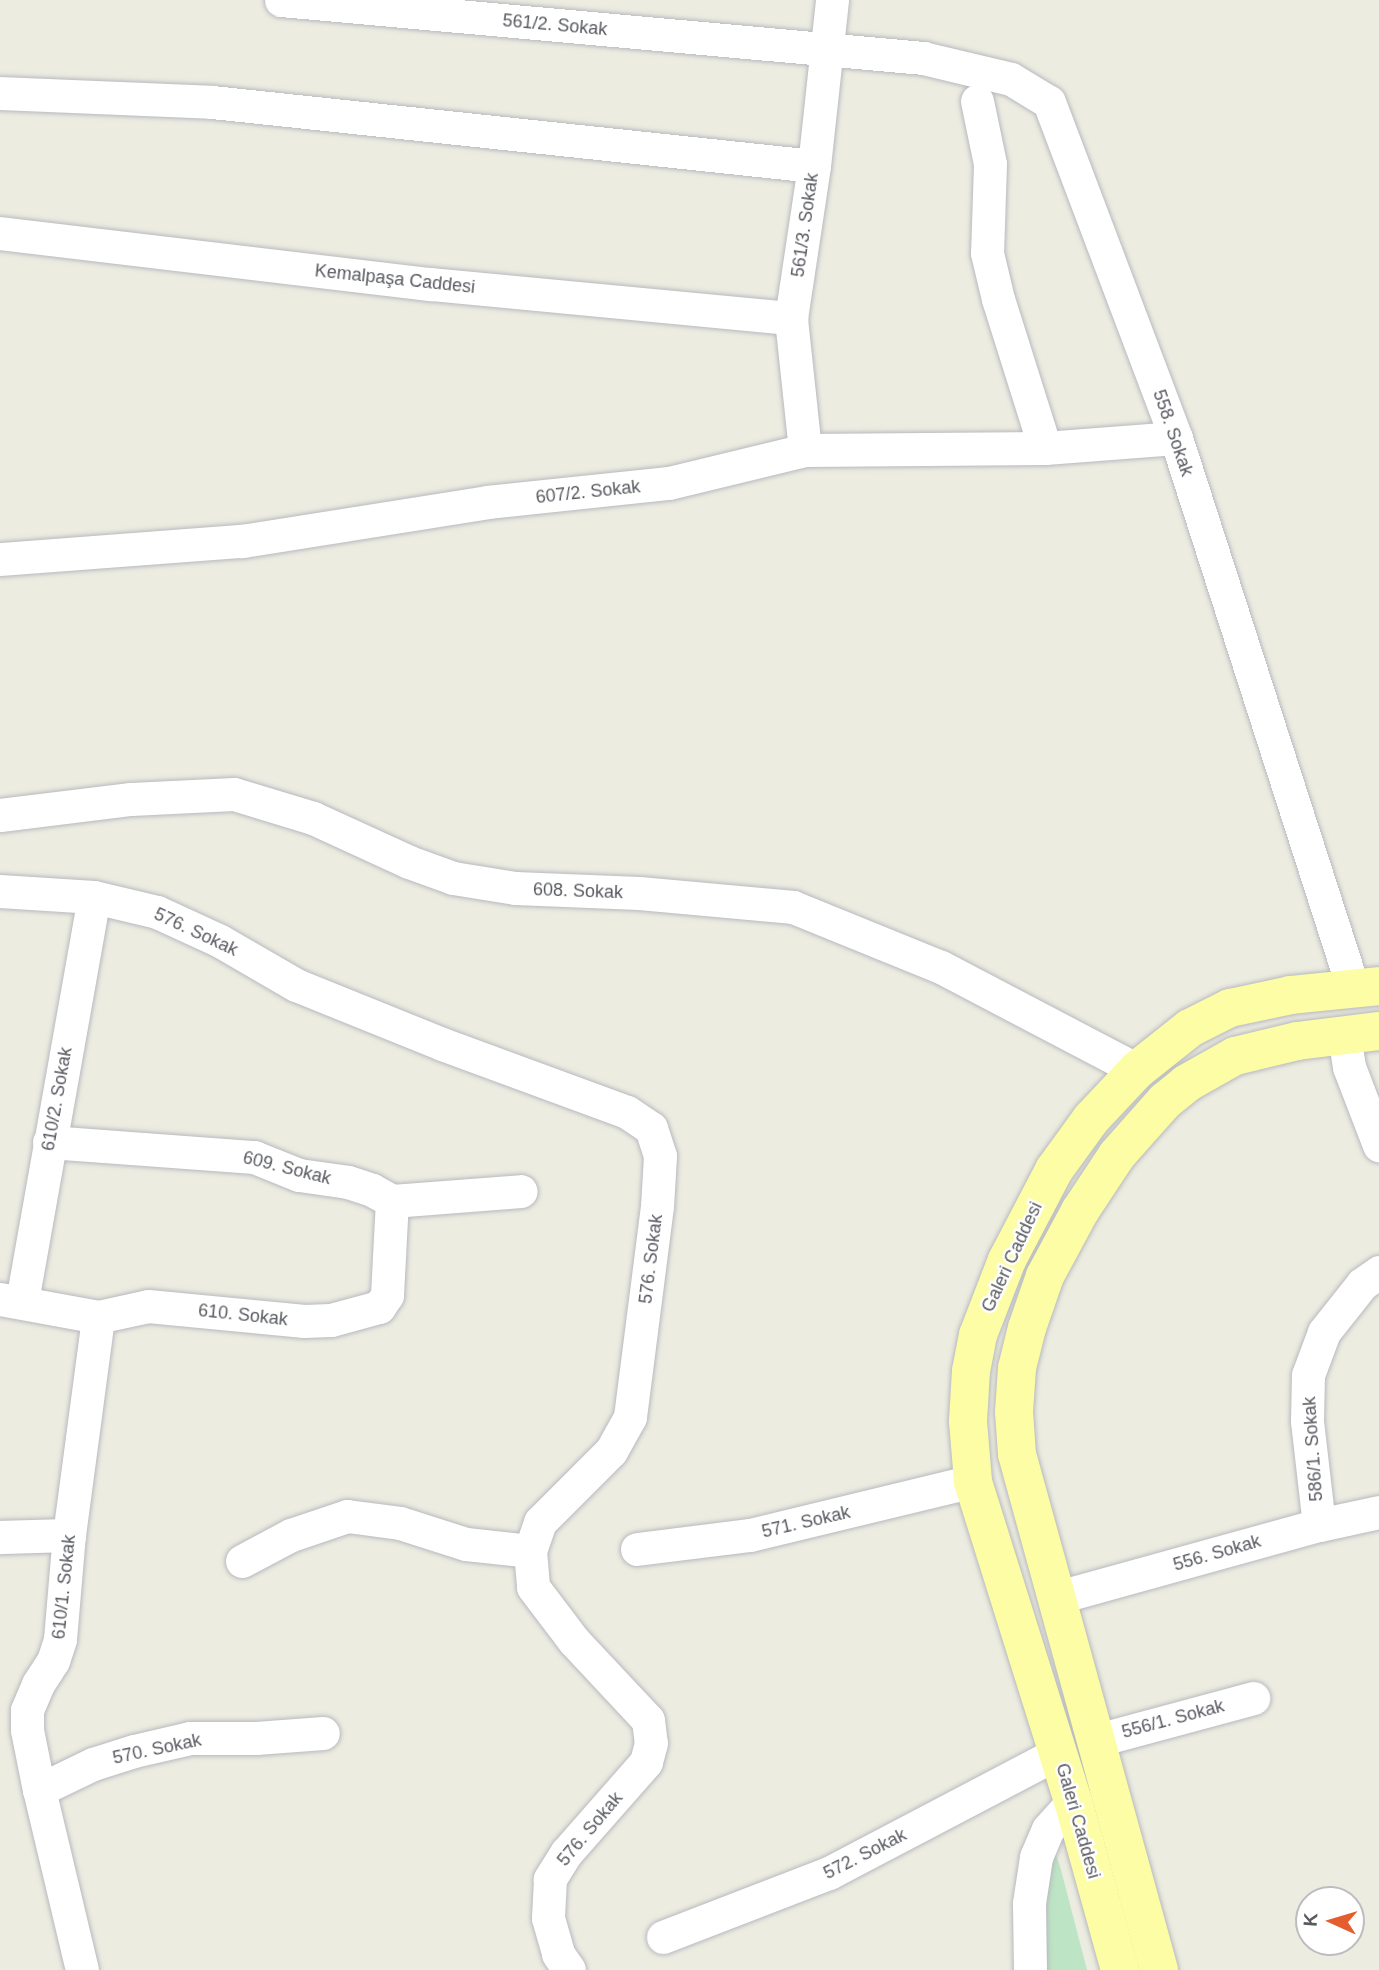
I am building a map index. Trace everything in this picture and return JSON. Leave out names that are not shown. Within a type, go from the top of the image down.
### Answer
[{"type":"main road","name":"Galeri Caddesi","points":[[1120,1970],[1073,1801],[973,1481],[968,1421],[971,1371],[978,1335],[1007,1260],[1054,1170],[1091,1119],[1137,1070],[1190,1028],[1230,1009],[1281,997],[1366,987]]},
{"type":"main road","name":"Galeri Caddesi","points":[[1159,1970],[1017,1454],[1014,1412],[1017,1368],[1045,1276],[1080,1211],[1117,1155],[1165,1101],[1187,1083],[1235,1056],[1263,1047],[1361,1033]]},
{"type":"street","name":"561/2. Sokak","points":[[281,0],[829,49]]},
{"type":"street","name":"561/3. Sokak","points":[[804,450],[792,318],[829,49],[832,0]]},
{"type":"street","name":"558. Sokak","points":[[829,49],[923,58],[1011,79],[1049,102],[1176,438],[1366,987]]},
{"type":"street","points":[[0,93],[212,102],[814,166]]},
{"type":"street","points":[[977,101],[990,164],[987,253],[998,299],[1045,448]]},
{"type":"street","name":"Kemalpaşa Caddesi","points":[[0,233],[430,284],[792,318]]},
{"type":"street","name":"607/2. Sokak","points":[[0,559],[242,541],[487,502],[669,483],[804,450],[1045,448],[1176,438]]},
{"type":"street","name":"608. Sokak","points":[[0,815],[131,799],[234,794],[313,818],[409,862],[453,878],[514,888],[639,893],[793,907],[941,967],[1137,1070]]},
{"type":"street","name":"576. Sokak","points":[[0,891],[94,897],[157,912],[220,941],[296,985],[442,1044],[627,1112],[651,1128],[660,1156],[657,1206],[630,1417],[611,1451],[540,1522],[530,1551],[533,1587],[574,1641],[648,1720],[651,1743],[646,1762],[566,1853],[550,1879],[548,1918],[558,1954],[569,1970]]},
{"type":"street","name":"610/2. Sokak","points":[[11,1300],[49,1142],[94,897]]},
{"type":"street","points":[[1361,1033],[1349,1067],[1379,1145]]},
{"type":"street","name":"609. Sokak","points":[[49,1142],[254,1157],[299,1175],[348,1182],[372,1190],[392,1201],[521,1191]]},
{"type":"street","name":"610. Sokak","points":[[11,1300],[98,1317],[148,1306],[304,1321],[331,1320],[379,1307],[387,1295],[392,1201]]},
{"type":"street","name":"586/1. Sokak","points":[[1319,1525],[1307,1421],[1308,1375],[1324,1332],[1362,1284],[1379,1272]]},
{"type":"street","name":"610/1. Sokak","points":[[82,1970],[39,1790],[27,1730],[27,1710],[38,1684],[53,1661],[60,1639],[69,1535],[98,1317]]},
{"type":"street","name":"571. Sokak","points":[[637,1549],[750,1535],[973,1481]]},
{"type":"street","name":"556. Sokak","points":[[1055,1598],[1319,1525],[1379,1512]]},
{"type":"street","points":[[242,1561],[291,1535],[347,1517],[400,1523],[467,1544],[530,1551]]},
{"type":"street","points":[[0,1537],[69,1535]]},
{"type":"street","name":"556/1. Sokak","points":[[1094,1741],[1253,1698]]},
{"type":"street","name":"570. Sokak","points":[[39,1790],[103,1761],[190,1738],[256,1738],[323,1733]]},
{"type":"street","name":"572. Sokak","points":[[663,1937],[829,1874],[1058,1753]]},
{"type":"street","points":[[1030,1970],[1029,1903],[1036,1857],[1048,1829],[1073,1801]]},
{"type":"green space","points":[[1055,1853],[1087,1970],[1045,1970],[1048,1856]]}]
